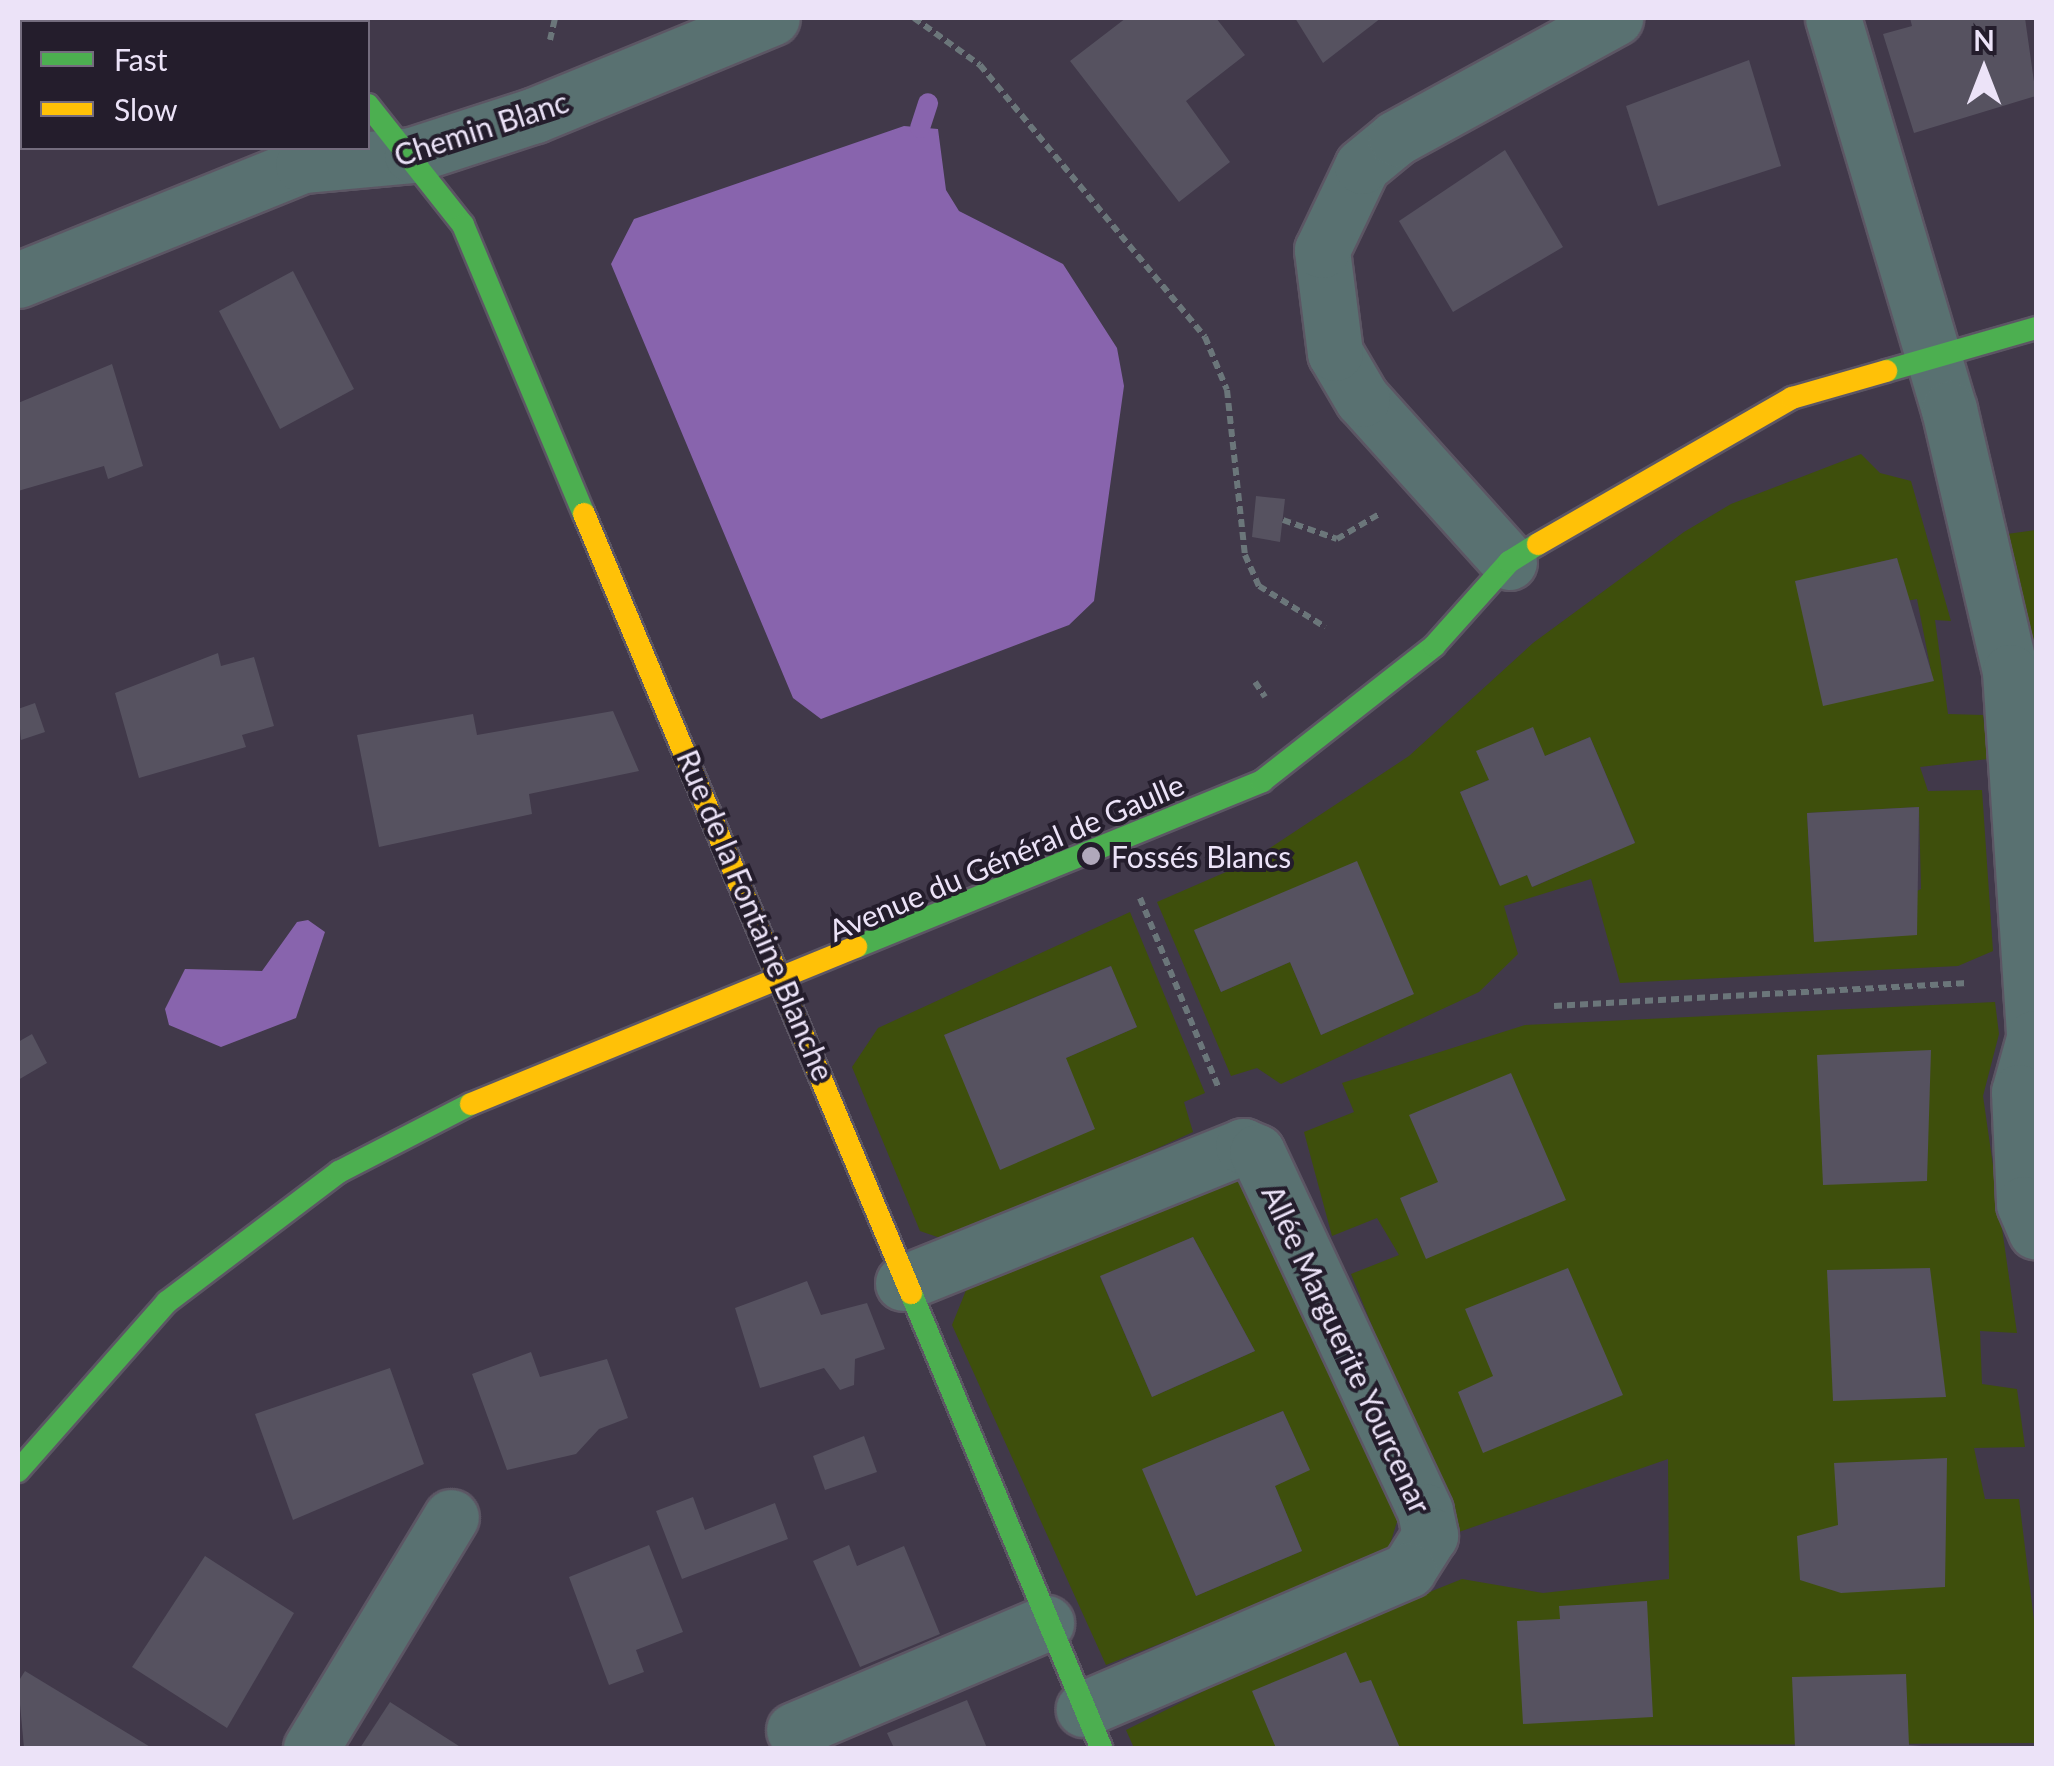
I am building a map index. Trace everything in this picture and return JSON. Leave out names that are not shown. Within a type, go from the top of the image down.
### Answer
[{"type":"street","name":"Chemin Blanc","points":[[18,280],[303,165],[412,155],[772,18]]},
{"type":"street","points":[[1509,562],[1362,399],[1334,354],[1322,250],[1337,208],[1362,166],[1396,138],[1615,18]]},
{"type":"street","points":[[1833,18],[1933,356],[2010,672],[2024,980],[2034,1038],[2019,1092],[2024,1204],[2036,1232]]},
{"type":"street","name":"Rue de la Fontaine Blanche","points":[[370,107],[412,155],[462,224],[786,982],[903,1283],[1093,1729]]},
{"type":"street","name":"Avenue du Général de Gaulle","points":[[18,1471],[92,1376],[167,1302],[339,1172],[447,1114],[786,982],[1262,781],[1434,646],[1509,562],[1792,398],[2036,328]]},
{"type":"street","points":[[903,1283],[1243,1146]]},
{"type":"street","name":"Allée Marguerite Yourcenar","points":[[1093,1729],[1408,1570],[1430,1535],[1257,1152],[1243,1146]]},
{"type":"street","points":[[312,1748],[451,1516]]},
{"type":"street","points":[[794,1730],[1046,1622]]},
{"type":"path","points":[[914,18],[980,65],[1205,338],[1227,390],[1244,555],[1259,586],[1325,627]]},
{"type":"path","points":[[1282,520],[1337,539],[1434,476]]},
{"type":"path","points":[[1138,895],[1243,1146]]},
{"type":"path","points":[[1554,1006],[2024,980]]},
{"type":"green space","points":[[1861,454],[1880,473],[1911,481],[1951,621],[1935,620],[1948,714],[1983,715],[1988,759],[1920,767],[1928,791],[1982,790],[1993,951],[1958,966],[1620,983],[1591,879],[1504,906],[1518,954],[1479,992],[1281,1084],[1257,1068],[1231,1076],[1157,902],[1249,862],[1409,756],[1533,643],[1684,532],[1731,504]],"holes":[[[1897,558],[1906,601],[1917,599],[1933,681],[1795,582]],[[1590,737],[1635,842],[1533,887],[1527,875],[1499,885],[1460,792]],[[1919,807],[1921,889],[1814,942],[1807,813]],[[1194,931],[1413,994],[1321,1035],[1290,962],[1221,992]]]},
{"type":"green space","points":[[2036,530],[2036,741],[2007,534]]},
{"type":"green space","points":[[1130,912],[1205,1093],[1184,1102],[1193,1132],[952,1242],[920,1231],[852,1067],[878,1028]],"holes":[[[1110,966],[1137,1027],[1066,1058],[944,1035]]]},
{"type":"green space","points":[[1995,1002],[1999,1034],[1983,1096],[2017,1333],[1980,1331],[1982,1384],[2017,1389],[2025,1447],[1974,1448],[1985,1499],[2019,1499],[2036,1637],[2036,1743],[1134,1748],[1126,1730],[1290,1648],[1462,1579],[1543,1593],[1669,1579],[1668,1459],[1456,1533],[1351,1274],[1399,1255],[1377,1218],[1332,1236],[1304,1132],[1354,1112],[1342,1083],[1525,1025]]},
{"type":"green space","points":[[1222,1177],[1252,1187],[1400,1512],[1387,1554],[1106,1665],[952,1325],[973,1273]],"holes":[[[1193,1237],[1255,1351],[1152,1397],[1100,1277]],[[1283,1411],[1309,1469],[1275,1486],[1302,1551],[1196,1596],[1143,1469]]]},
{"type":"shaded area","points":[[904,126],[938,129],[946,190],[959,211],[1063,264],[1117,348],[1124,386],[1094,601],[1069,625],[821,719],[793,698],[611,264],[634,219]]},
{"type":"shaded area","points":[[308,920],[325,932],[296,1018],[221,1047],[169,1025],[165,1009],[185,969],[262,971],[297,922]]},
{"type":"building","points":[[18,18],[138,20],[20,20],[20,42]]},
{"type":"building","points":[[1126,18],[1216,18],[1245,55],[1186,101],[1230,162],[1179,202],[1070,61]]},
{"type":"building","points":[[1295,18],[1381,18],[1323,63]]},
{"type":"building","points":[[1910,18],[2025,18],[2036,96],[1914,133],[1883,34],[1912,26]]},
{"type":"building","points":[[1749,60],[1781,166],[1658,206],[1626,106]]},
{"type":"building","points":[[1505,150],[1563,247],[1453,312],[1399,221]]},
{"type":"building","points":[[293,271],[354,389],[280,429],[219,311]]},
{"type":"building","points":[[112,364],[143,466],[108,479],[104,466],[18,491],[18,403]]},
{"type":"building","points":[[1256,496],[1285,499],[1280,542],[1252,537]]},
{"type":"building","points":[[1897,558],[1934,681],[1823,706],[1795,581]]},
{"type":"building","points":[[218,653],[221,666],[254,657],[274,726],[242,735],[246,747],[139,778],[115,693]]},
{"type":"building","points":[[35,703],[45,732],[21,740],[18,709]]},
{"type":"building","points":[[613,711],[639,771],[529,794],[532,814],[379,847],[357,735],[473,714],[477,735]]},
{"type":"building","points":[[1533,727],[1545,756],[1590,737],[1635,843],[1532,887],[1527,875],[1500,886],[1460,792],[1489,780],[1476,751]]},
{"type":"building","points":[[1919,807],[1917,935],[1814,942],[1807,813]]},
{"type":"building","points":[[1357,861],[1414,994],[1321,1035],[1290,962],[1221,992],[1194,930]]},
{"type":"building","points":[[1111,966],[1137,1027],[1066,1058],[1095,1129],[1000,1170],[944,1035]]},
{"type":"building","points":[[32,1034],[47,1063],[18,1080],[18,1042]]},
{"type":"building","points":[[1931,1050],[1927,1181],[1823,1185],[1817,1055]]},
{"type":"building","points":[[1511,1073],[1566,1200],[1426,1259],[1400,1198],[1438,1182],[1409,1115]]},
{"type":"building","points":[[1193,1237],[1255,1351],[1152,1397],[1100,1276]]},
{"type":"building","points":[[1568,1268],[1623,1395],[1483,1453],[1458,1392],[1493,1376],[1465,1309]]},
{"type":"building","points":[[1930,1268],[1946,1397],[1833,1401],[1827,1270]]},
{"type":"building","points":[[807,1281],[821,1315],[867,1303],[885,1349],[855,1359],[854,1385],[840,1390],[824,1368],[760,1388],[735,1308]]},
{"type":"building","points":[[531,1352],[540,1377],[607,1359],[628,1418],[599,1429],[576,1454],[507,1470],[472,1374]]},
{"type":"building","points":[[390,1368],[424,1464],[293,1520],[255,1414]]},
{"type":"building","points":[[1283,1411],[1310,1470],[1275,1486],[1302,1551],[1196,1596],[1142,1469]]},
{"type":"building","points":[[864,1436],[877,1472],[825,1490],[813,1456]]},
{"type":"building","points":[[1947,1458],[1945,1587],[1841,1593],[1800,1580],[1797,1536],[1838,1525],[1834,1463]]},
{"type":"building","points":[[693,1497],[705,1530],[775,1503],[788,1539],[682,1579],[656,1511]]},
{"type":"building","points":[[649,1545],[683,1632],[636,1650],[644,1672],[609,1685],[569,1577]]},
{"type":"building","points":[[849,1545],[857,1566],[904,1546],[940,1634],[860,1667],[813,1561]]},
{"type":"building","points":[[205,1556],[294,1613],[227,1728],[132,1667]]},
{"type":"building","points":[[1647,1601],[1653,1717],[1523,1724],[1517,1621],[1560,1619],[1559,1606]]},
{"type":"building","points":[[1346,1652],[1360,1683],[1371,1680],[1400,1748],[1276,1748],[1252,1691]]},
{"type":"building","points":[[25,1671],[152,1748],[24,1748],[18,1682]]},
{"type":"building","points":[[1906,1674],[1909,1745],[1949,1748],[1795,1748],[1792,1677]]},
{"type":"building","points":[[967,1700],[987,1748],[894,1748],[887,1733]]},
{"type":"building","points":[[390,1702],[462,1748],[360,1748]]},
{"type":"waterway","points":[[920,128],[928,103]]},
{"type":"traffic: fast","points":[[370,108],[463,225],[584,514]]},
{"type":"traffic: fast","points":[[1886,371],[2036,328]]},
{"type":"traffic: fast","points":[[856,947],[1262,781],[1434,646],[1509,562],[1538,544]]},
{"type":"traffic: fast","points":[[18,1471],[167,1302],[339,1172],[471,1104]]},
{"type":"traffic: fast","points":[[911,1293],[1101,1748]]},
{"type":"traffic: slow","points":[[1538,544],[1792,398],[1886,371]]},
{"type":"traffic: slow","points":[[584,514],[911,1293]]},
{"type":"traffic: slow","points":[[471,1104],[856,947]]},
{"type":"place","name":"Fossés Blancs","points":[[1091,856]]}]
